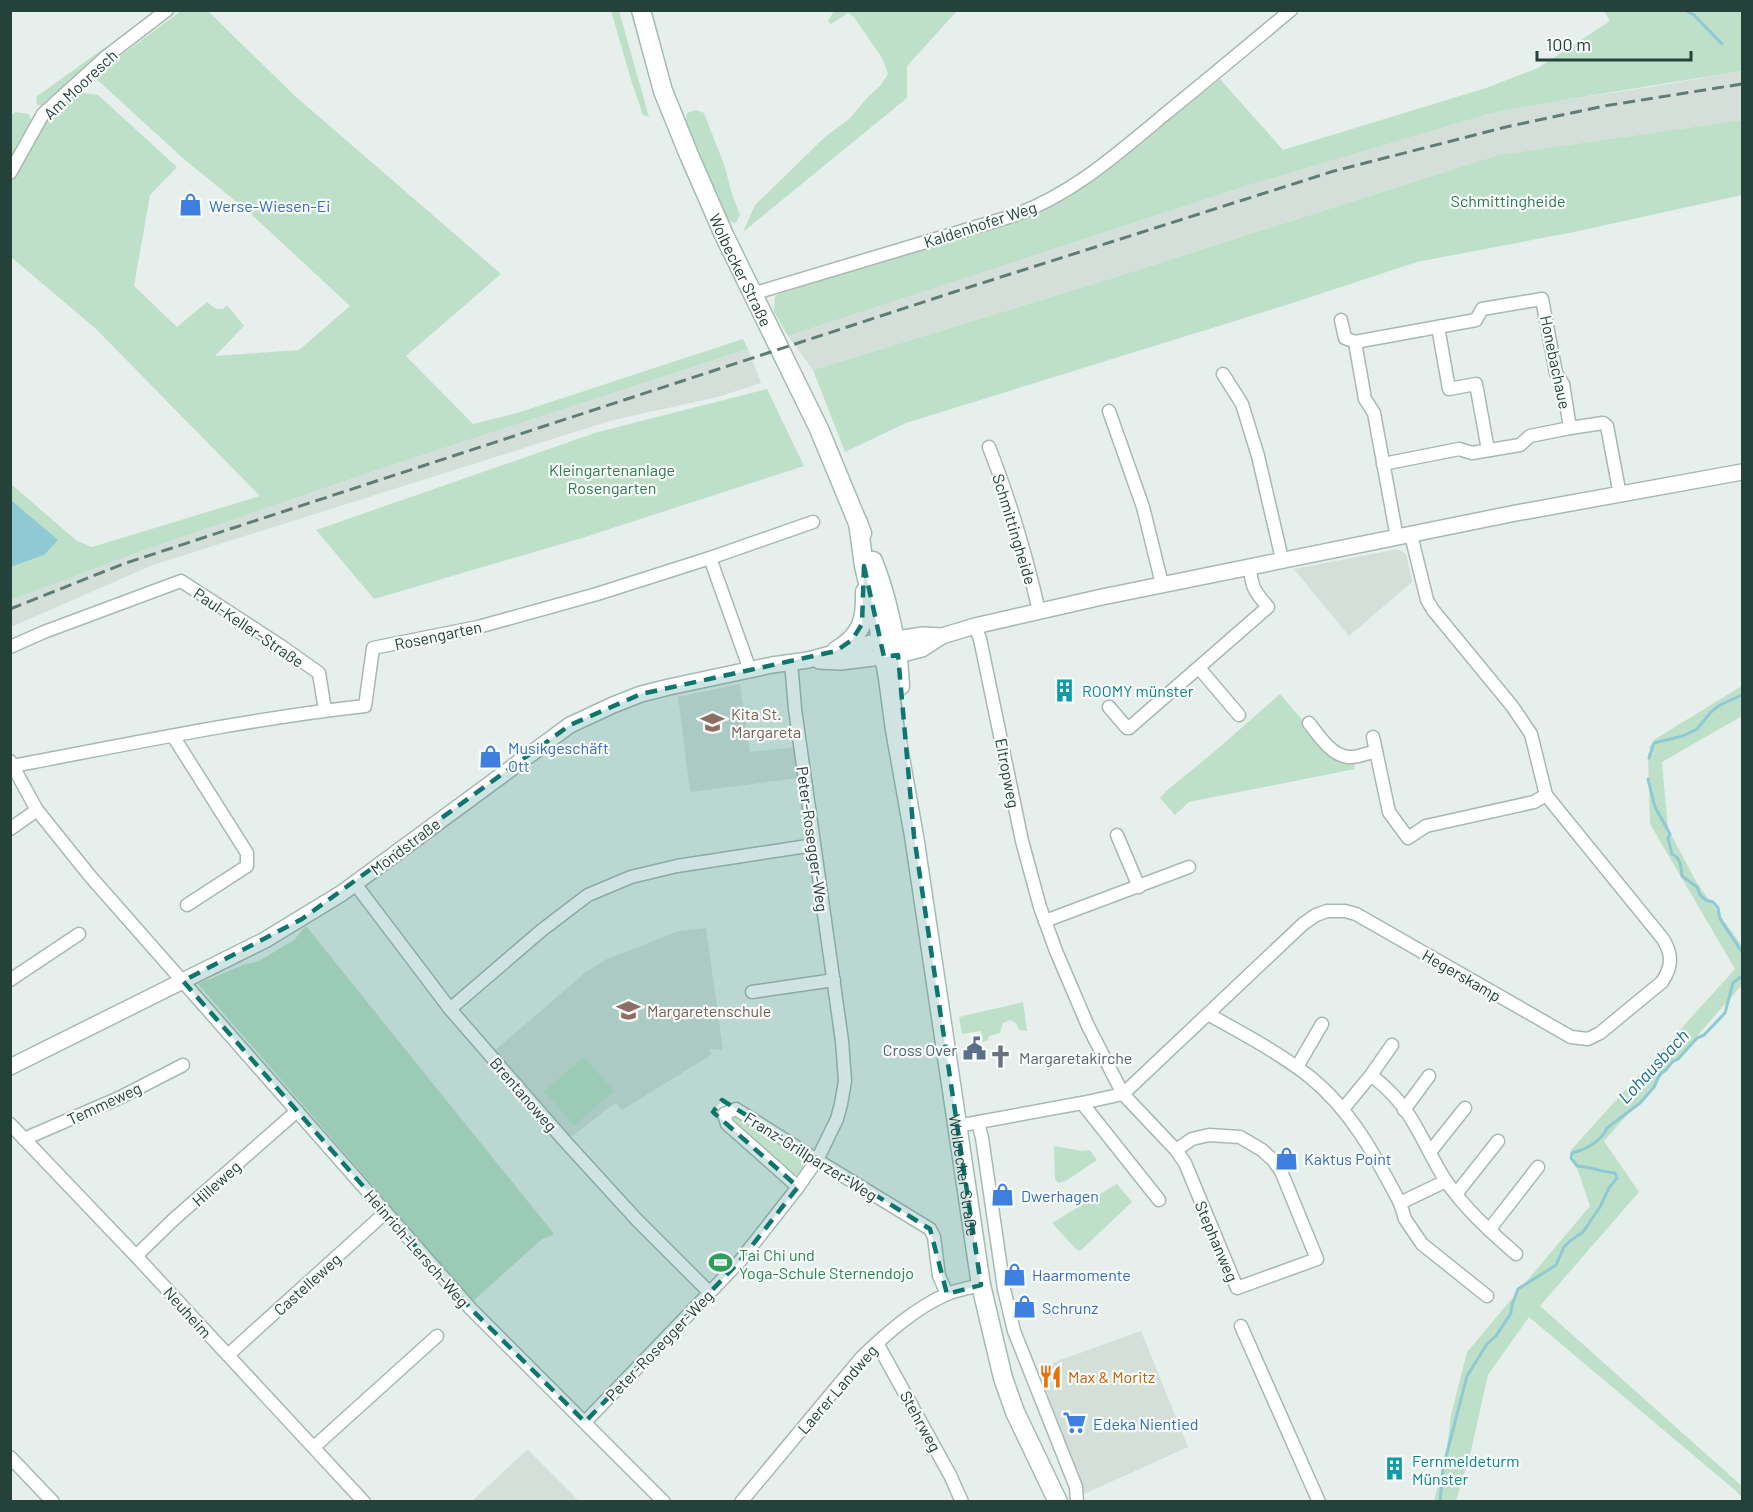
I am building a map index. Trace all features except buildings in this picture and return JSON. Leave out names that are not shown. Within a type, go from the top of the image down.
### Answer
[{"type":"main road","name":"Wolbecker Straße","points":[[641,10],[663,91],[713,212],[819,429],[882,585],[890,649],[906,729],[914,836],[981,1285],[1003,1378],[1015,1412],[1058,1502]]},
{"type":"main road","name":"Wolbecker Straße","points":[[858,522],[864,566],[890,649]]},
{"type":"main road","points":[[836,651],[852,640],[862,624],[865,601],[864,566]]},
{"type":"street","name":"Am Mooresch","points":[[10,173],[43,114],[107,56],[167,10]]},
{"type":"street","name":"Kaldenhofer Weg","points":[[752,294],[1009,217],[1042,204],[1066,191],[1107,162],[1291,10]]},
{"type":"street","name":"Honebachaue","points":[[1355,342],[1476,320],[1482,309],[1542,299],[1556,373],[1563,384],[1570,429]]},
{"type":"street","points":[[1341,321],[1345,338],[1355,342],[1365,399],[1374,413],[1383,464],[1404,537]]},
{"type":"street","points":[[1438,327],[1449,389],[1476,384],[1488,450]]},
{"type":"street","points":[[1223,374],[1242,404],[1258,456],[1282,559]]},
{"type":"street","points":[[1109,411],[1143,507],[1162,584]]},
{"type":"street","name":"Honebachaue","points":[[1383,464],[1459,449],[1472,453],[1521,445],[1530,436],[1603,423],[1607,426],[1620,495]]},
{"type":"street","name":"Schmittingheide","points":[[989,447],[1014,515],[1039,611]]},
{"type":"street","points":[[890,649],[922,649],[942,636],[975,626],[1282,559],[1404,537],[1516,513],[1743,472]]},
{"type":"street","name":"Rosengarten","points":[[12,763],[325,710],[365,706],[373,648],[478,627],[597,594],[813,522]]},
{"type":"street","name":"Hegerskamp","points":[[1123,1094],[1303,924],[1316,915],[1336,910],[1356,914],[1571,1037],[1588,1039],[1600,1033],[1662,982],[1668,972],[1671,961],[1669,949],[1663,939],[1546,795],[1531,734],[1512,706],[1433,610],[1427,600],[1404,537]]},
{"type":"street","points":[[710,558],[750,670]]},
{"type":"street","points":[[1109,707],[1127,729],[1129,728],[1268,607],[1254,590],[1250,566]]},
{"type":"street","name":"Paul-Keller-Straße","points":[[10,646],[181,581],[281,646],[319,674],[325,710]]},
{"type":"street","name":"Eltropweg","points":[[975,626],[980,639],[1022,841],[1045,921],[1071,989],[1123,1094]]},
{"type":"street","name":"Mondstraße","points":[[808,660],[836,651],[890,649]]},
{"type":"street","name":"Mondstraße","points":[[10,1067],[265,940],[302,919],[354,884],[570,725],[641,694],[791,662],[808,660],[840,662],[890,649]]},
{"type":"street","name":"Peter-Rosegger-Weg","points":[[585,1422],[740,1261],[817,1160],[837,1119],[845,1081],[842,1041],[795,709],[791,662]]},
{"type":"street","points":[[1199,668],[1239,715]]},
{"type":"street","points":[[1309,723],[1329,747],[1345,756],[1351,757],[1376,751]]},
{"type":"street","points":[[173,736],[247,853],[247,866],[187,904]]},
{"type":"street","points":[[1373,737],[1389,812],[1408,838],[1426,826],[1534,802],[1546,795]]},
{"type":"street","points":[[12,763],[37,810],[90,876],[183,981]]},
{"type":"street","points":[[10,829],[37,810]]},
{"type":"street","points":[[1117,835],[1139,887]]},
{"type":"street","points":[[450,1009],[542,930],[588,895],[631,877],[677,866],[814,845]]},
{"type":"street","points":[[1045,921],[1190,867]]},
{"type":"street","name":"Brentanoweg","points":[[354,884],[450,1009],[563,1139],[636,1219],[709,1292]]},
{"type":"street","points":[[10,980],[79,934]]},
{"type":"street","points":[[752,992],[834,980]]},
{"type":"street","name":"Heinrich-Lersch-Weg","points":[[183,981],[471,1309],[664,1502]]},
{"type":"street","points":[[1208,1014],[1297,1068],[1311,1078],[1342,1109],[1373,1151],[1400,1203],[1405,1220],[1422,1244],[1487,1296]]},
{"type":"street","points":[[1297,1068],[1322,1024]]},
{"type":"street","points":[[1342,1109],[1371,1075],[1392,1045]]},
{"type":"street","name":"Temmeweg","points":[[24,1139],[119,1098],[183,1065]]},
{"type":"street","points":[[1371,1075],[1393,1095],[1404,1110],[1456,1194],[1479,1221],[1516,1254]]},
{"type":"street","points":[[1404,1110],[1429,1076]]},
{"type":"street","points":[[957,1126],[1123,1094]]},
{"type":"street","name":"Stephanweg","points":[[1123,1094],[1176,1150],[1185,1163],[1237,1288],[1317,1259],[1281,1171],[1262,1150],[1239,1137],[1209,1135],[1192,1139],[1176,1150]]},
{"type":"street","points":[[1082,1103],[1159,1200]]},
{"type":"street","points":[[1430,1152],[1465,1108]]},
{"type":"street","name":"Franz-Grillparzer-Weg","points":[[798,1187],[727,1124],[724,1114],[736,1109],[930,1229],[934,1237],[939,1276],[947,1294]]},
{"type":"street","name":"Hilleweg","points":[[136,1256],[173,1220],[297,1111]]},
{"type":"street","name":"Wolbecker Straße","points":[[978,1122],[1004,1289],[1014,1331],[1076,1487],[1077,1502]]},
{"type":"street","name":"Neuheim","points":[[10,1125],[136,1256],[364,1502]]},
{"type":"street","points":[[1456,1194],[1498,1140]]},
{"type":"street","points":[[1489,1230],[1538,1167]]},
{"type":"street","points":[[1400,1203],[1446,1181]]},
{"type":"street","name":"Castelleweg","points":[[228,1355],[386,1212]]},
{"type":"street","name":"Laerer Landweg","points":[[741,1502],[861,1358],[877,1343],[911,1315],[947,1294],[981,1285]]},
{"type":"street","points":[[1241,1326],[1319,1502]]},
{"type":"street","points":[[314,1448],[437,1336]]},
{"type":"street","name":"Stehrweg","points":[[877,1343],[950,1475],[962,1502]]},
{"type":"street","points":[[10,1456],[53,1502]]},
{"type":"highlighted area","points":[[864,566],[884,657],[898,655],[914,836],[981,1285],[947,1294],[930,1229],[722,1100],[713,1112],[798,1187],[740,1261],[585,1422],[471,1309],[183,981],[302,919],[570,725],[641,694],[836,651],[852,640],[862,624]]},
{"type":"shaded area","points":[[1742,71],[1742,120],[1498,155],[1100,282],[813,370],[788,336],[1246,186],[1492,113]]},
{"type":"shaded area","points":[[748,349],[761,383],[718,397],[613,420],[153,565],[11,627],[11,600],[139,552],[380,469]]},
{"type":"shaded area","points":[[1398,549],[1406,554],[1412,582],[1349,636],[1294,569]]},
{"type":"shaded area","name":"Kita St. Margareta","points":[[740,684],[750,752],[794,747],[798,778],[690,792],[678,697]]},
{"type":"shaded area","name":"Margaretenschule","points":[[706,928],[723,1050],[710,1049],[711,1055],[622,1110],[615,1103],[570,1138],[494,1051],[586,972],[607,959],[679,931]]},
{"type":"shaded area","points":[[1141,1331],[1188,1447],[1084,1494],[1038,1368]]},
{"type":"shaded area","points":[[527,1450],[579,1501],[472,1501]]},
{"type":"green space","points":[[181,11],[208,11],[295,96],[501,274],[406,356],[473,424],[517,413],[743,339],[748,349],[380,469],[139,552],[11,600],[11,567],[44,555],[57,540],[11,500],[11,484],[77,541],[92,547],[260,496],[96,329],[11,257],[11,177],[44,119],[75,88],[83,93],[98,95],[177,167],[150,195],[134,286],[177,327],[207,302],[216,309],[223,309],[227,305],[244,326],[215,356],[299,350],[350,306],[250,213],[185,160],[93,76]]},
{"type":"green space","points":[[611,11],[619,11],[649,117],[643,115]]},
{"type":"green space","points":[[834,11],[957,11],[907,66],[907,98],[743,232],[755,205],[826,136],[848,120],[880,86],[888,74],[882,58],[854,17],[848,13],[831,24],[828,21]]},
{"type":"green space","points":[[1604,11],[1742,11],[1742,71],[1492,113],[1246,186],[788,336],[774,312],[775,296],[789,289],[1016,219],[1053,204],[1085,186],[1220,79],[1283,150],[1486,88],[1538,68],[1610,21]]},
{"type":"green space","points":[[104,48],[107,52],[67,84],[45,106],[37,105],[36,97]]},
{"type":"green space","points":[[696,110],[704,113],[725,167],[740,215],[736,223],[728,221],[687,127],[687,113]]},
{"type":"green space","points":[[15,112],[29,114],[32,123],[11,160],[11,115]]},
{"type":"green space","name":"Schmittingheide","points":[[1742,120],[1742,195],[1579,231],[1417,262],[906,423],[845,452],[813,370],[1100,282],[1498,155]]},
{"type":"green space","name":"Kleingartenanlage Rosengarten","points":[[767,389],[804,466],[582,538],[374,599],[316,530],[598,432]]},
{"type":"green space","points":[[1742,686],[1742,716],[1662,762],[1668,829],[1697,883],[1742,946],[1742,985],[1604,1141],[1639,1192],[1540,1306],[1742,1486],[1742,1498],[1529,1317],[1488,1375],[1471,1451],[1456,1501],[1434,1501],[1446,1456],[1451,1415],[1467,1352],[1590,1206],[1571,1150],[1735,969],[1650,824],[1648,753],[1654,754],[1649,748],[1655,739]]},
{"type":"green space","points":[[1280,694],[1327,749],[1353,761],[1355,769],[1189,802],[1175,815],[1160,798],[1166,791]]},
{"type":"green space","points":[[306,926],[554,1234],[541,1240],[473,1301],[198,984],[243,965],[259,961],[294,940]]},
{"type":"green space","points":[[1023,1002],[1027,1031],[1019,1030],[1016,1023],[1010,1020],[1003,1023],[1000,1033],[989,1036],[988,1040],[979,1043],[982,1039],[981,1031],[962,1034],[959,1017]]},
{"type":"green space","points":[[584,1057],[614,1091],[574,1126],[544,1091]]},
{"type":"green space","points":[[736,1115],[768,1134],[767,1136],[807,1157],[808,1162],[801,1174],[794,1175],[750,1139],[751,1136],[731,1123],[731,1116]]},
{"type":"green space","points":[[1054,1146],[1082,1151],[1090,1150],[1097,1160],[1066,1181],[1058,1183],[1055,1179]]},
{"type":"green space","points":[[1117,1184],[1132,1202],[1080,1251],[1076,1249],[1052,1223]]},
{"type":"water","points":[[11,500],[58,540],[44,555],[11,567]]},
{"type":"waterway","points":[[1685,10],[1694,15],[1722,44]]},
{"type":"waterway","name":"Lohausbach","points":[[1649,758],[1654,743],[1683,736],[1697,729],[1720,705],[1742,695]]},
{"type":"waterway","name":"Lohausbach","points":[[1648,779],[1655,807],[1670,834],[1668,838],[1672,854],[1679,861],[1682,876],[1697,887],[1700,895],[1713,902],[1718,908],[1720,919],[1742,952]]},
{"type":"waterway","name":"Lohausbach","points":[[1440,1502],[1443,1468],[1467,1376],[1487,1344],[1496,1336],[1511,1313],[1518,1289],[1556,1265],[1564,1247],[1583,1232],[1617,1178],[1615,1173],[1577,1166],[1571,1158],[1572,1153],[1597,1141],[1607,1128],[1640,1103],[1654,1087],[1660,1074],[1725,1013],[1733,983],[1742,976]]},
{"type":"railway","points":[[10,609],[123,564],[954,292],[1334,171],[1506,127],[1604,106],[1742,84]]},
{"type":"place","name":"Werse-Wiesen-Ei","points":[[191,205]]},
{"type":"place","name":"ROOMY münster","points":[[1064,690]]},
{"type":"place","name":"Kita St. Margareta","points":[[713,722]]},
{"type":"place","name":"Musikgeschäft Ott","points":[[490,756]]},
{"type":"place","name":"Margaretenschule","points":[[629,1010]]},
{"type":"place","name":"Cross Over","points":[[975,1049]]},
{"type":"place","name":"Margaretakirche","points":[[1001,1057]]},
{"type":"place","name":"Kaktus Point","points":[[1286,1158]]},
{"type":"place","name":"Dwerhagen","points":[[1003,1195]]},
{"type":"place","name":"Tai Chi und Yoga-Schule Sternendojo","points":[[721,1263]]},
{"type":"place","name":"Haarmomente","points":[[1014,1274]]},
{"type":"place","name":"Schrunz","points":[[1024,1307]]},
{"type":"place","name":"Max & Moritz","points":[[1050,1376]]},
{"type":"place","name":"Edeka Nientied","points":[[1075,1423]]},
{"type":"place","name":"Fernmeldeturm Münster","points":[[1394,1469]]}]
